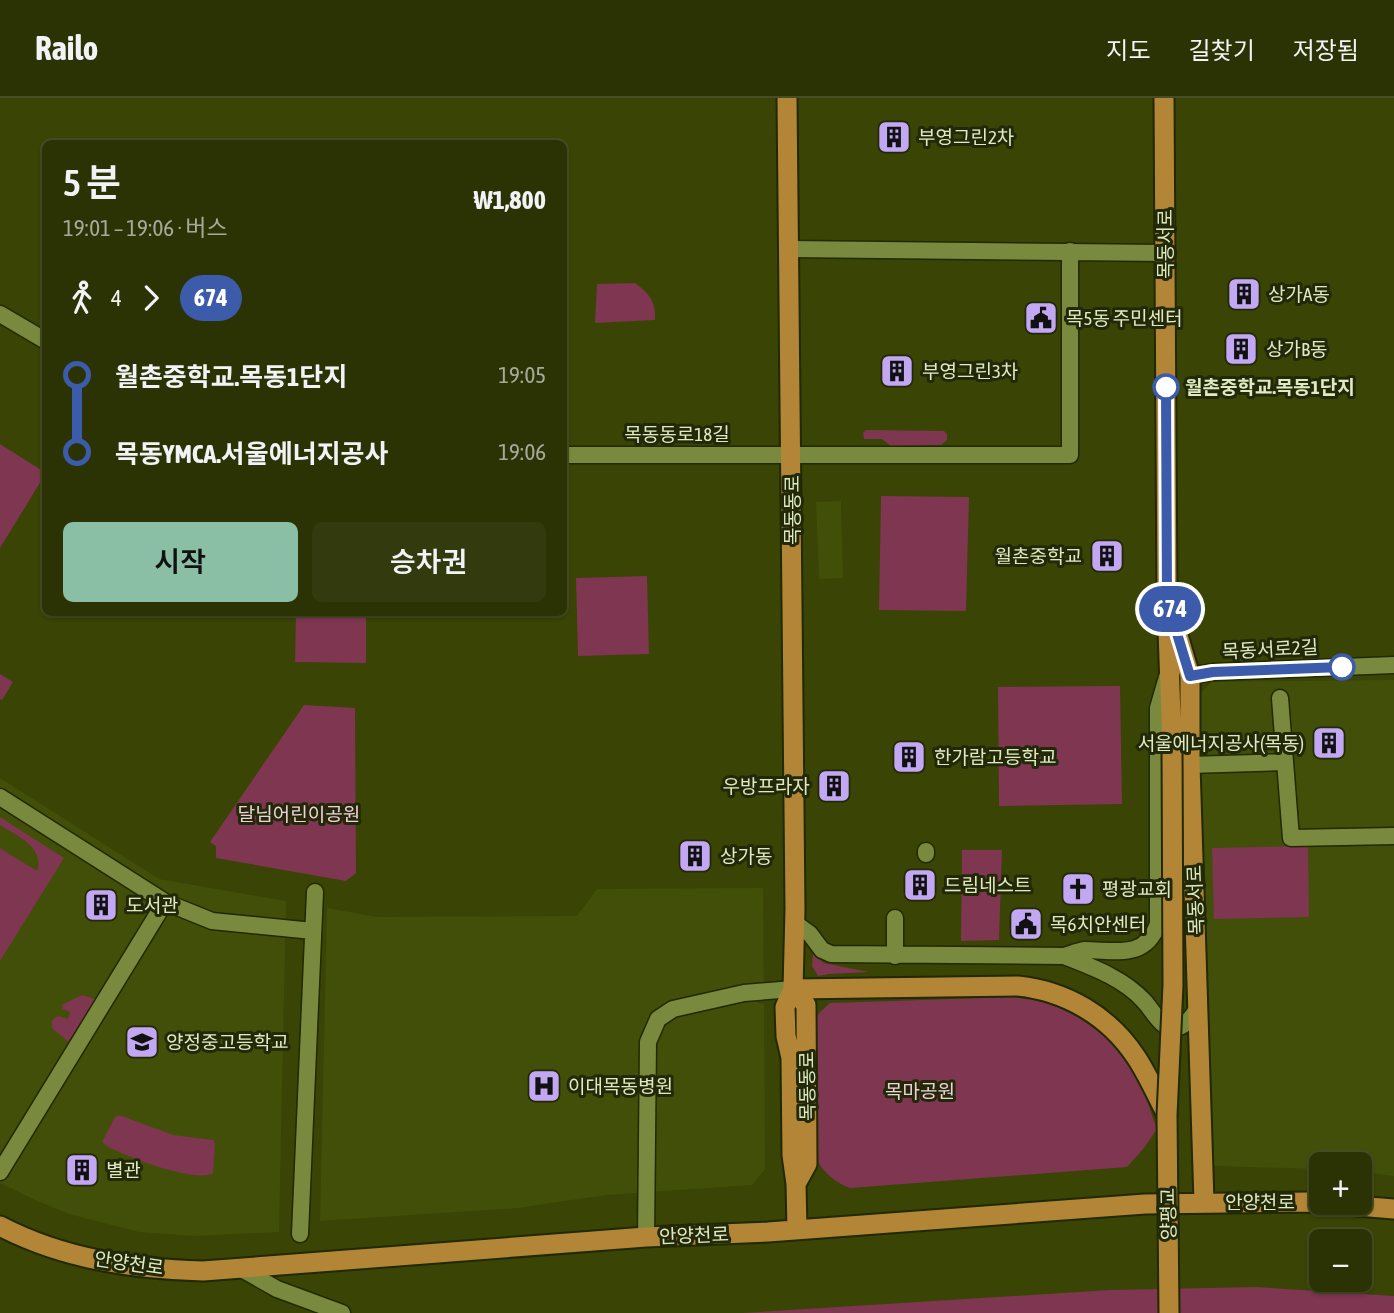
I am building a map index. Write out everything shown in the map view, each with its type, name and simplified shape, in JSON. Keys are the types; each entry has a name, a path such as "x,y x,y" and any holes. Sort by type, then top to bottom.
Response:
{"main road":[{"name":"목동동로","path":"787,98 795,923 793,989 785,1007 786,1036 791,1058 792,1156 797,1229"},
{"name":"목동서로","path":"1164,98 1167,601 1172,747 1173,985 1167,1115"},
{"name":"목동서로","path":"1167,601 1190,676 1204,1202"},
{"path":"793,989 990,986 1039,989 1059,995 1094,1013 1120,1037 1136,1057 1167,1115"},
{"name":"양평교","path":"1167,1115 1169,1313"},
{"name":"안양천로","path":"0,1226 51,1247 100,1262 152,1269 203,1271 1085,1207 1204,1202 1310,1202 1394,1209"}],"street":[{"path":"789,249 1165,253"},
{"name":"목동동로18길","path":"567,455 1070,456 1070,251"},
{"path":"0,314 42,339"},
{"name":"목동서로2길","path":"1190,676 1213,672 1394,665"},
{"path":"795,923 810,934 822,950 831,954 1064,956 1082,950 1126,952 1135,949 1155,931 1158,924 1157,708 1170,667"},
{"path":"1280,698 1291,838 1394,836"},
{"path":"1191,765 1285,762"},
{"path":"0,797 165,902 212,920 313,931"},
{"path":"300,1234 315,892"},
{"path":"0,1172 165,902"},
{"path":"895,918 895,956"},
{"path":"1064,956 1114,978 1131,989 1167,1027 1176,1028 1193,1017 1199,1006"},
{"path":"646,1237 648,1042 654,1025 663,1014 686,1005 744,993 793,989"},
{"path":"1160,1020 1174,1046 1174,1072"},
{"path":"240,1268 277,1289 342,1313"}],"shaded area":[{"path":"841,501 843,578 819,579 816,502"},
{"name":"서울에너지공사(목동)","path":"1394,680 1394,1176 1372,1173 1372,1152 1309,1152 1309,1169 1214,1166 1198,1151 1196,698 1211,682"},
{"name":"양정중고등학교","path":"0,778 159,879 286,901 279,1232 194,1236 139,1232 69,1214 0,1183"},
{"name":"이대목동병원","path":"763,888 764,999 758,999 758,1003 764,1004 765,1169 752,1185 606,1195 518,1208 320,1221 327,908 377,917 577,916 597,889"}],"green space":[{"path":"635,283 651,299 655,320 595,323 597,284"},
{"path":"866,430 944,431 947,440 941,445 891,446 882,439 864,439 863,433"},
{"path":"0,444 42,470 42,480 0,548"},
{"path":"881,496 969,497 966,611 879,610"},
{"path":"647,576 649,654 578,656 576,578"},
{"path":"296,616 366,616 366,663 295,662"},
{"path":"0,674 13,682 2,700 0,699"},
{"path":"1120,686 1122,804 999,806 998,687"},
{"name":"달님어린이공원","path":"304,705 355,708 356,873 346,881 216,858 216,846 210,842"},
{"path":"0,817 64,858 0,961 0,848 37,871 38,863 37,855 28,843 0,825"},
{"path":"1308,846 1309,917 1214,919 1212,848"},
{"path":"962,850 1002,850 999,940 961,941"},
{"path":"813,954 824,963 869,972 818,976 812,966"},
{"path":"82,995 98,1000 71,1044 52,1028 52,1020 58,1016 68,1019 70,1012 63,1009 62,1005"},
{"name":"목마공원","path":"1013,997 1046,1003 1090,1025 1116,1046 1136,1072 1157,1129 1127,1167 850,1188 827,1174 812,1152 811,1025 819,1013 830,1003"},
{"path":"119,1115 173,1135 213,1140 213,1173 192,1175 177,1172 144,1162 107,1146 103,1140 115,1117"},
{"path":"1256,1287 1394,1296 1394,1313 742,1313 1110,1290"}],"bus line":[{"name":"674","path":"1166,387 1167,601 1190,676 1213,672 1342,667"}],"place":[{"name":"부영그린2차","path":"894,137"},
{"name":"상가A동","path":"1244,294"},
{"name":"목5동 주민센터","path":"1041,318"},
{"name":"상가B동","path":"1241,349"},
{"name":"부영그린3차","path":"897,371"},
{"name":"월촌중학교.목동1단지","path":"1166,387"},
{"name":"월촌중학교","path":"1107,556"},
{"name":"서울에너지공사(목동)","path":"1329,743"},
{"name":"한가람고등학교","path":"909,757"},
{"name":"우방프라자","path":"834,786"},
{"name":"상가동","path":"695,856"},
{"name":"드림네스트","path":"920,885"},
{"name":"평광교회","path":"1078,889"},
{"name":"도서관","path":"101,905"},
{"name":"목6치안센터","path":"1026,924"},
{"name":"양정중고등학교","path":"142,1042"},
{"name":"이대목동병원","path":"544,1086"},
{"name":"별관","path":"82,1170"}]}
